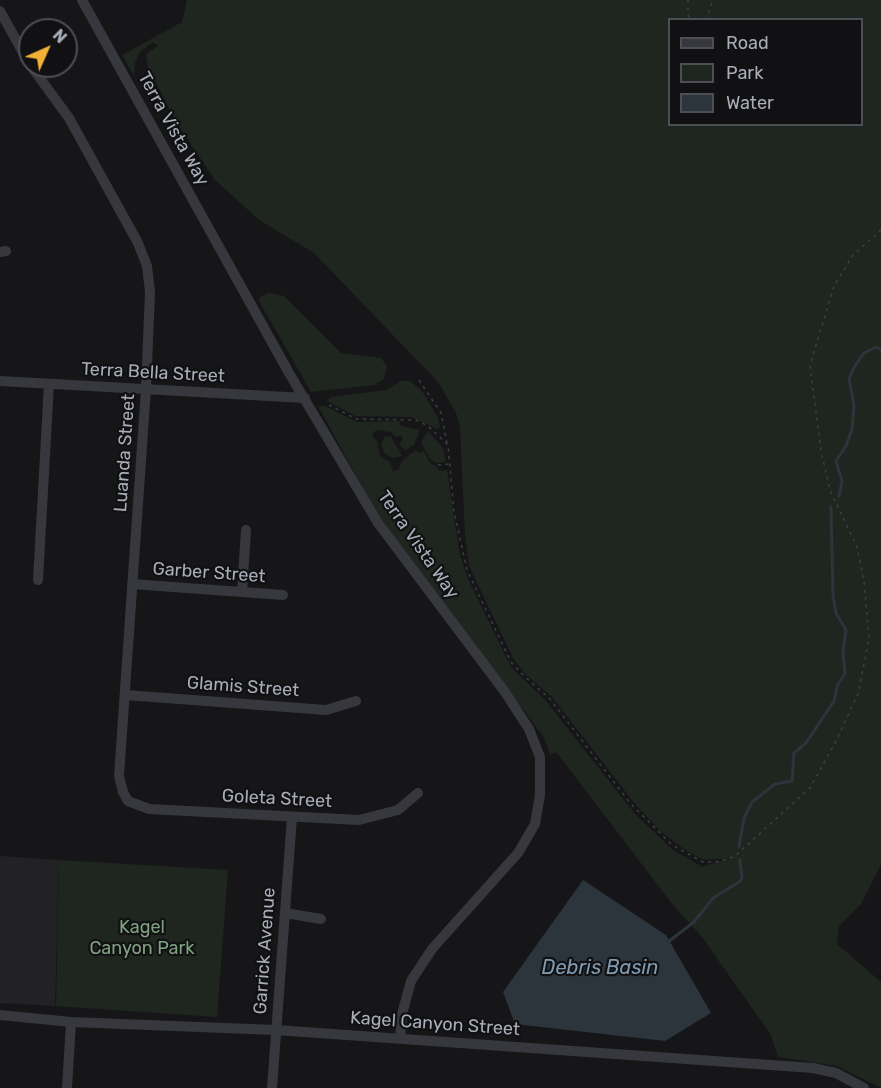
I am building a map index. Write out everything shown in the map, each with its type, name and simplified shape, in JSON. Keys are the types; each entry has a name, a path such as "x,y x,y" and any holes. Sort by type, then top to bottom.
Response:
{"street":[{"name":"Terra Vista Way","path":"82,0 304,398 378,523 505,692 529,729 540,757 540,795 534,824 518,853 432,949 411,981 402,1014 400,1038"},
{"name":"Luanda Street","path":"0,11 18,43"},
{"name":"Luanda Street","path":"40,78 69,118 138,243 147,266 150,292 146,389 126,695 118,776 128,801"},
{"name":"Terra Bella Street","path":"0,381 304,398"},
{"path":"38,580 49,384"},
{"path":"242,592 246,530"},
{"name":"Garber Street","path":"132,584 283,595"},
{"name":"Glamis Street","path":"126,695 326,710 356,701"},
{"name":"Goleta Street","path":"128,801 149,809 359,820 378,817 398,810 418,793"},
{"name":"Garrick Avenue","path":"272,1088 292,817"},
{"path":"285,914 321,919"},
{"name":"Kagel Canyon Street","path":"0,1015 71,1022 276,1030 400,1038 813,1068 836,1073 864,1088"},
{"path":"67,1088 71,1022"}],"path":[{"path":"688,0 688,15 690,18"},
{"path":"707,18 713,0"},
{"path":"419,380 441,413 448,445 459,542 467,570 512,662 550,699 606,774 643,818 667,841 698,861 716,862 734,857 810,788 834,745 858,694 869,639 864,581 857,547 830,490 810,365 834,286 853,255 881,230"},
{"path":"329,405 356,419 416,420 428,426 448,445"},
{"path":"438,465 450,464"}],"shaded area":[{"path":"0,856 59,860 55,1006 0,1003"}],"green space":[{"path":"187,0 881,0 881,865 861,904 839,926 837,944 881,982 881,1088 837,1066 778,1057 771,1035 702,937 673,905 557,753 550,754 543,736 376,512 318,406 325,406 357,422 399,421 401,426 420,430 414,445 406,450 399,445 403,439 401,435 396,437 391,432 376,430 372,435 377,441 380,456 390,462 393,471 398,470 403,460 416,450 418,453 424,451 430,463 438,467 439,471 447,470 460,555 468,579 511,667 546,701 635,814 672,849 702,867 731,858 704,860 685,850 661,832 635,804 552,697 524,673 513,658 469,566 465,535 460,427 456,413 439,383 314,253 259,220 214,179 173,117 148,67 146,54 158,46 153,42 140,52 135,63 134,76 122,55 182,22"},
{"path":"268,293 284,296 341,353 381,358 387,366 384,379 374,385 311,392 259,301 260,297"},
{"path":"401,381 410,381 422,391 437,416 440,427 437,429 412,417 355,416 327,401 330,397 386,390"},
{"path":"428,431 443,448 446,462 436,463 430,459 421,442"},
{"path":"385,436 391,437 402,456 393,458 385,454 381,445"},
{"name":"Kagel Canyon Park","path":"59,860 228,870 217,1017 56,1006"}],"water":[{"name":"Debris Basin","path":"583,880 666,935 711,1013 665,1041 515,1024 503,992"}],"waterway":[{"path":"839,496 842,481 836,461 846,446 852,429 854,405 849,379 864,353 876,347 881,350"},
{"path":"739,847 744,818 752,802 775,784 792,781 794,753 806,743 834,701 838,684 845,674 843,652 846,630 836,613 833,596 831,507"},
{"path":"668,942 694,922 713,898 739,882 742,878 740,860"}]}
